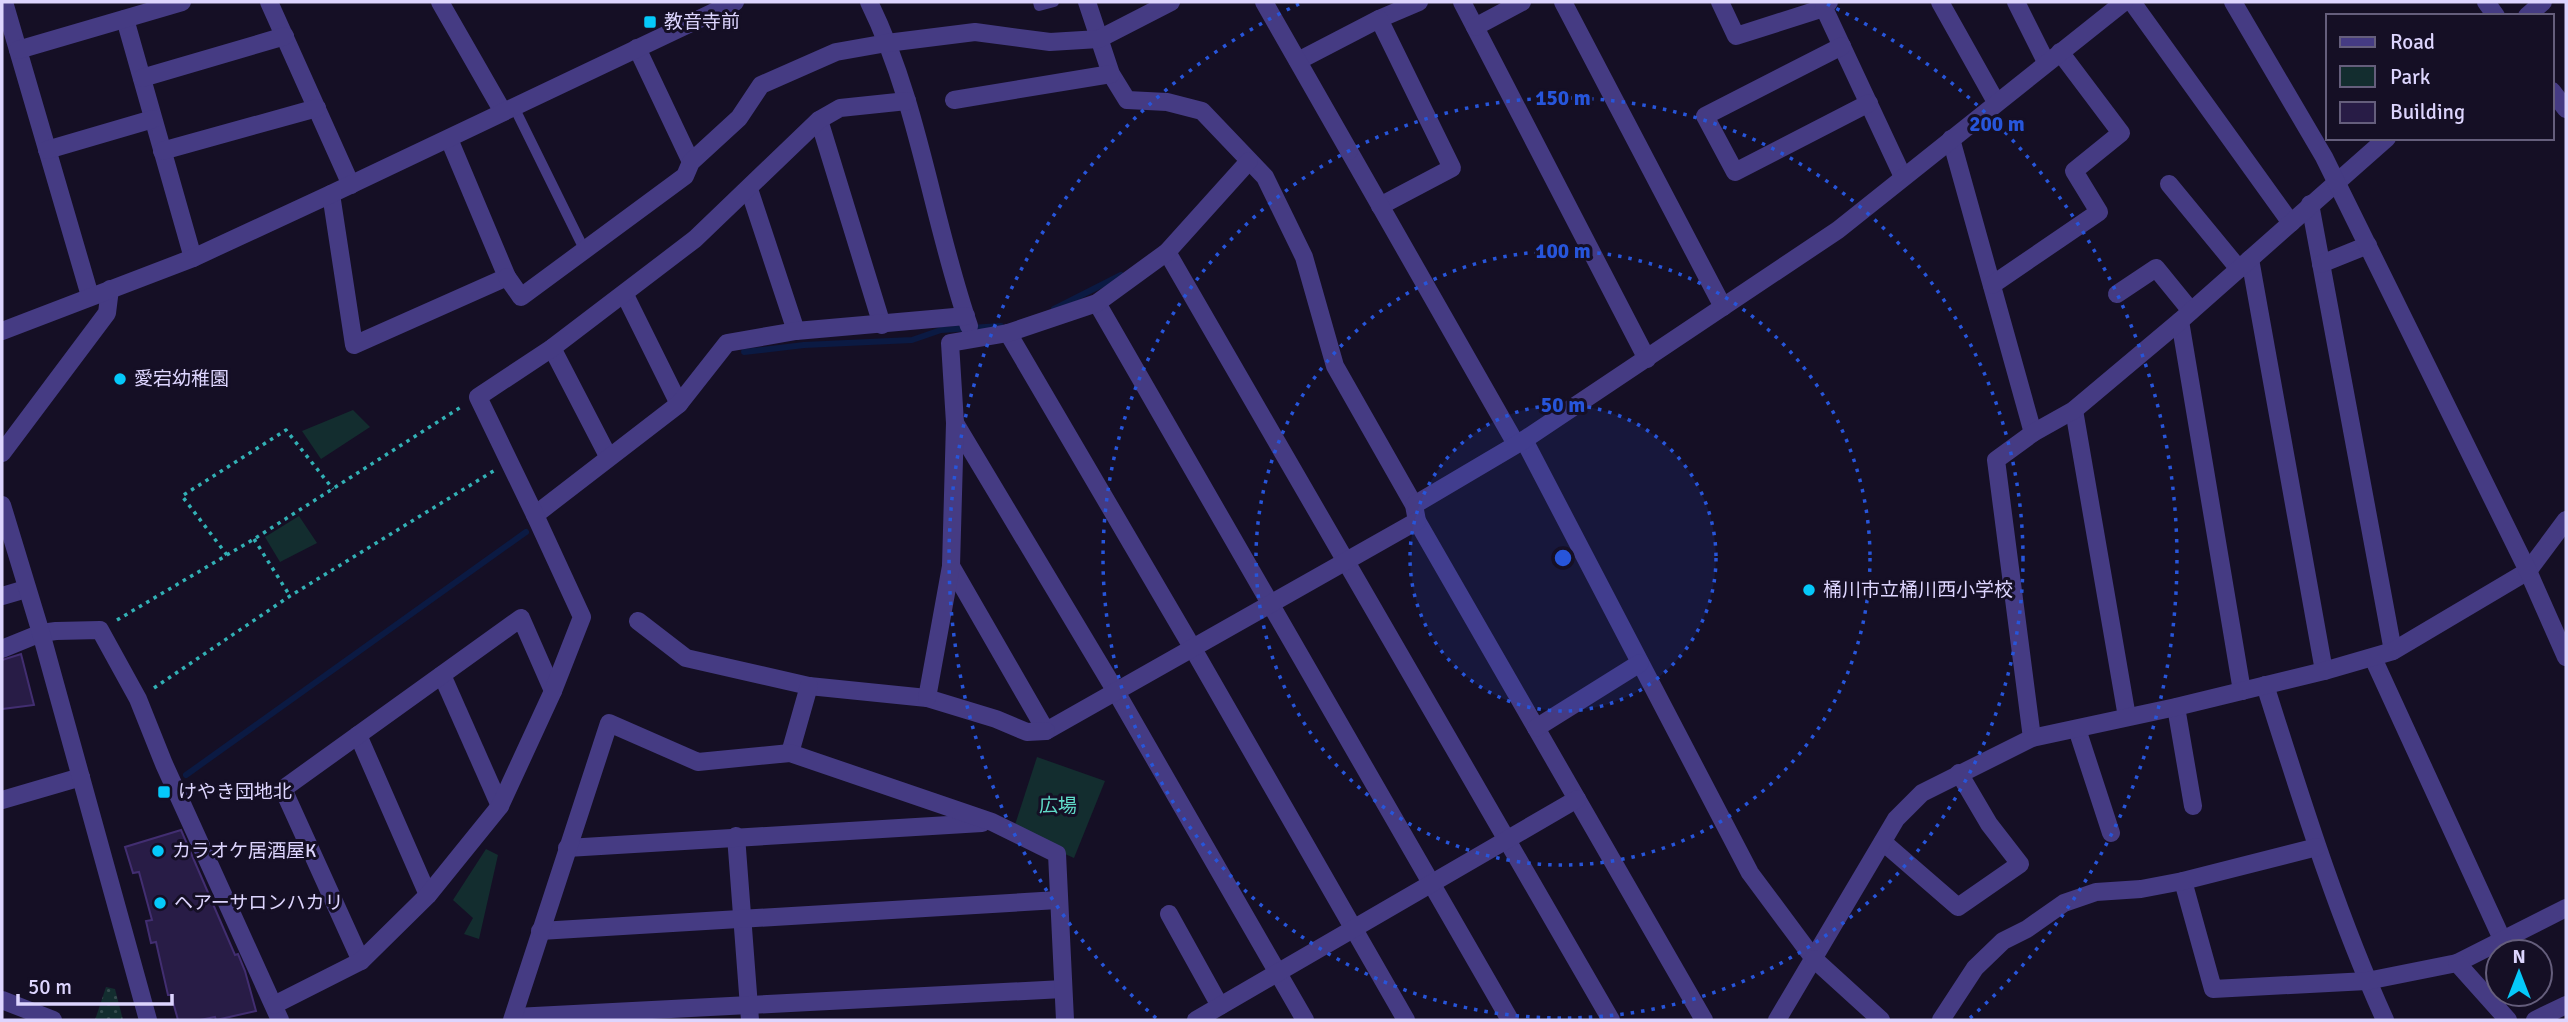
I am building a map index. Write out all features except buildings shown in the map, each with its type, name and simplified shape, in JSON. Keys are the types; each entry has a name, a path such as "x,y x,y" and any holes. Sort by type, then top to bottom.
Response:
{"street":[{"path":"4,2 90,296"},
{"path":"18,50 182,2"},
{"path":"269,2 351,185"},
{"path":"440,2 508,109"},
{"path":"869,2 887,43 906,102 973,337"},
{"path":"1087,2 1111,74 1127,100 1167,102 1202,111 1265,177 1304,257 1335,366 1536,728 1704,1020"},
{"path":"449,139 507,277 520,297 685,176 691,162 739,118 761,85 836,52 887,43 975,32 1050,42 1099,39 1171,2"},
{"path":"1264,2 1380,206 1520,442 1750,873 1814,959 1881,1020"},
{"path":"1298,61 1379,19 1419,2"},
{"path":"1462,2 1647,359"},
{"path":"1475,27 1521,2"},
{"path":"1563,2 1723,307"},
{"path":"1720,2 1736,36 1827,5 1842,46 1903,177"},
{"path":"1940,2 1996,102"},
{"path":"1992,285 2099,212 2074,171 2121,133 2053,57 2016,2"},
{"path":"638,621 686,658 809,686 927,698 996,719 1027,733 1046,731 1346,561 1838,230 2124,2"},
{"path":"2132,2 2291,223"},
{"path":"2233,2 2324,157 2528,571 2566,657"},
{"path":"2529,14 2543,2"},
{"path":"2,331 193,258 449,139 723,4"},
{"path":"125,19 193,258"},
{"path":"1379,19 1452,168 1380,206"},
{"path":"142,78 285,36"},
{"path":"1842,46 1705,116 1735,172 1869,103"},
{"path":"637,48 691,162"},
{"path":"954,100 1111,74"},
{"path":"2554,94 2566,109"},
{"path":"2,649 41,633 100,630 138,699 164,764 277,1013 361,961 428,895 500,806 554,691 582,617 478,397 625,295 695,239 819,120 840,108 906,102"},
{"path":"162,151 317,108"},
{"path":"47,150 153,119"},
{"path":"819,120 883,325"},
{"path":"1951,139 2033,433"},
{"path":"2032,738 1996,460 2033,433 2074,410 2386,140"},
{"path":"927,698 951,566 955,423 950,342 1008,333 1097,303 1167,252 1249,161"},
{"path":"2169,184 2245,264 2324,671"},
{"path":"748,189 796,331"},
{"path":"331,194 355,345 507,277"},
{"path":"2310,204 2393,651"},
{"path":"2321,264 2368,246"},
{"path":"1167,252 1611,1020"},
{"path":"2117,293 2156,268 2185,316 2242,691"},
{"path":"2,453 107,313 110,289"},
{"path":"625,295 678,404"},
{"path":"1097,303 1510,1020"},
{"path":"535,514 678,404 727,342 796,331 966,316"},
{"path":"1008,333 1406,1020"},
{"path":"552,348 608,456"},
{"path":"2074,410 2127,717"},
{"path":"955,423 1115,690 1305,1020"},
{"path":"2,505 41,633 148,1020"},
{"path":"1777,1020 1896,819 1922,793 2032,738 2176,707 2324,671 2393,651 2528,571 2566,520"},
{"path":"951,566 1046,731"},
{"path":"2,596 26,589"},
{"path":"361,961 283,789 520,618 554,691"},
{"path":"2373,658 2502,938"},
{"path":"1536,728 1640,663"},
{"path":"442,675 500,806"},
{"path":"2265,685 2317,847 2367,981 2385,1020"},
{"path":"790,753 809,686"},
{"path":"2176,707 2193,806"},
{"path":"1063,989 749,1013 514,1019 540,931 609,723 698,762 790,753 992,822 1057,854 1065,1020"},
{"path":"2077,729 2111,833"},
{"path":"358,734 428,895"},
{"path":"1883,842 1958,907 2020,864 1989,824 1959,773"},
{"path":"2,800 81,777"},
{"path":"1201,1019 1577,799"},
{"path":"567,848 992,822"},
{"path":"736,836 749,1013"},
{"path":"1941,1020 1975,968 2003,941 2027,929 2064,903 2096,891 2141,889 2183,881 2317,847"},
{"path":"2183,881 2213,989 2367,981 2457,963 2484,949"},
{"path":"540,931 1058,900"},
{"path":"2504,938 2566,908"},
{"path":"1170,914 1220,1006"},
{"path":"2457,963 2508,1020"},
{"path":"2,1000 53,1020"},
{"path":"2535,1020 2566,1005"}],"lane":[{"path":"1038,2 1039,6 1054,2"},
{"path":"508,109 585,251"}],"path":[{"path":"100,630 254,539 478,397"},
{"path":"227,555 182,496 286,430 333,489"},
{"path":"138,699 290,596 509,462"},
{"path":"254,539 290,596"}],"green space":[{"path":"353,410 370,427 321,459 302,431"},
{"path":"299,516 317,543 280,562 265,537"},
{"name":"広場","path":"1037,757 1105,781 1074,858 1013,831"},
{"path":"486,849 498,855 479,939 464,934 473,918 453,900"},
{"path":"106,987 115,989 123,1020 95,1020"}],"waterway":[{"path":"1054,309 1121,275"},
{"path":"744,352 804,345 912,340 941,330 1001,326"},
{"path":"186,775 526,532"}],"place":[{"name":"教音寺前","path":"650,22"},
{"name":"愛宕幼稚園","path":"120,379"},
{"name":"桶川市立桶川西小学校","path":"1809,590"},
{"name":"けやき団地北","path":"164,792"},
{"name":"カラオケ居酒屋K","path":"158,851"},
{"name":"ヘアーサロンハカリ","path":"160,903"}]}
